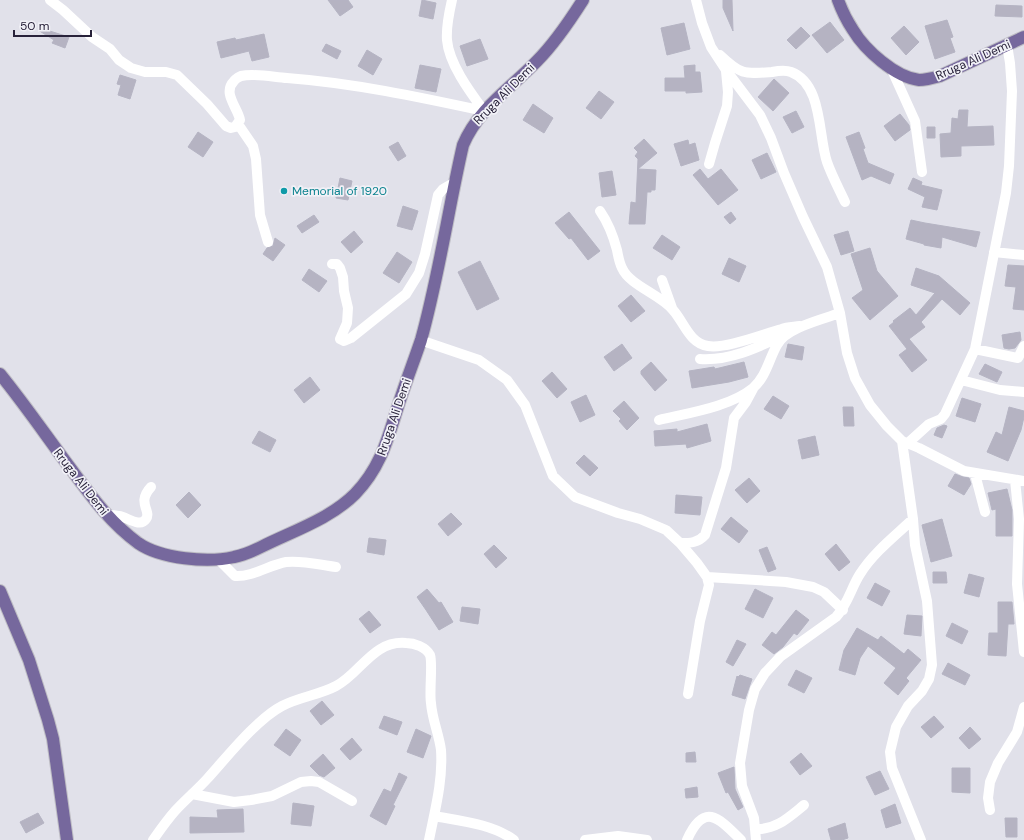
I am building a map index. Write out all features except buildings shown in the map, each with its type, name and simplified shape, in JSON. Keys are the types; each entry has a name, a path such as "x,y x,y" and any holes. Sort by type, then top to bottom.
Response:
{"main road":[{"name":"Rruga Ali Demi","path":"0,374 106,515 115,525 140,545 170,557 218,559 232,558 249,553 336,510 354,495 370,476 382,456 420,340 433,289 463,145 468,133 484,111 553,44 583,0"},
{"name":"Rruga Ali Demi","path":"838,0 845,17 854,32 877,57 891,68 905,76 919,80 929,79 952,71 1024,37"},
{"path":"0,591 29,660 48,720 53,739 67,840"}],"street":[{"path":"50,0 92,37 110,49 119,60 131,68 145,72 166,72 177,75 207,104 226,126 231,128 238,124 240,120 234,109 230,96 230,87 240,76 309,80 358,87 412,96 484,111"},
{"path":"452,0 447,25 446,38 448,49 462,78 484,111"},
{"path":"696,0 702,23 711,47 726,70 760,115 797,202 827,267 840,313 847,353 855,378 870,406 887,426 905,442 964,471 975,474 1020,480 1017,584 1024,652"},
{"path":"905,442 929,424 941,419 945,414 975,349 1006,193 1012,91 1007,45"},
{"path":"711,47 740,71 749,73 790,72 800,78 810,88 819,115 822,143 827,164 846,202"},
{"path":"891,68 915,121 922,172"},
{"path":"710,164 714,143 727,106 728,92 726,70"},
{"path":"238,124 254,146 260,215 268,242"},
{"path":"332,264 337,264 340,268 348,308 347,323 340,339 344,341 351,338 406,294 419,273 425,254 438,195 443,189 455,182"},
{"path":"600,211 609,224 621,267 626,275 662,299 673,310 691,336 699,344 708,346 722,345 743,341 784,328 800,326"},
{"path":"994,252 1024,255"},
{"path":"662,280 673,310"},
{"path":"700,359 720,359 749,351 800,326 840,313"},
{"path":"680,543 696,542 705,535 726,468 734,418 763,376 777,344 785,336 800,326"},
{"path":"420,340 479,360 507,380 525,405 553,476 575,497 618,513 654,523 666,530 680,543 707,577 709,585 700,621 688,694"},
{"path":"975,349 1018,358 1024,346"},
{"path":"961,380 1000,390 1024,392"},
{"path":"659,420 725,402 740,396 754,387"},
{"path":"905,442 915,545 927,601 932,665 929,679 922,691 908,706 896,727 890,752 892,768 921,840"},
{"path":"975,474 985,512"},
{"path":"106,515 119,516 136,522 142,522 146,519 147,515 143,499 146,492 151,487"},
{"path":"756,840 754,818 742,786 740,763 748,710 755,689 765,673 780,657 836,617 842,610 860,574 869,562 913,518"},
{"path":"218,559 236,576 250,575 285,562 336,566"},
{"path":"707,577 786,582 813,587 824,592 842,610"},
{"path":"153,840 174,812 245,738 273,712 283,705 338,686 367,659 380,650 393,644 406,643 418,645 425,649 430,655 431,704 441,751 440,789 429,840"},
{"path":"990,810 988,798 990,782 998,763 1017,732 1024,707"},
{"path":"192,794 234,802 251,800 272,796 301,782 310,780 319,782 352,801"},
{"path":"756,829 772,827 784,821 804,805"},
{"path":"434,816 486,827 503,833 514,840"},
{"path":"687,840 691,830 700,819 709,817 718,820 741,840"},
{"path":"584,840 618,836 647,840"}],"place":[{"name":"Memorial of 1920","path":"284,191"}]}
